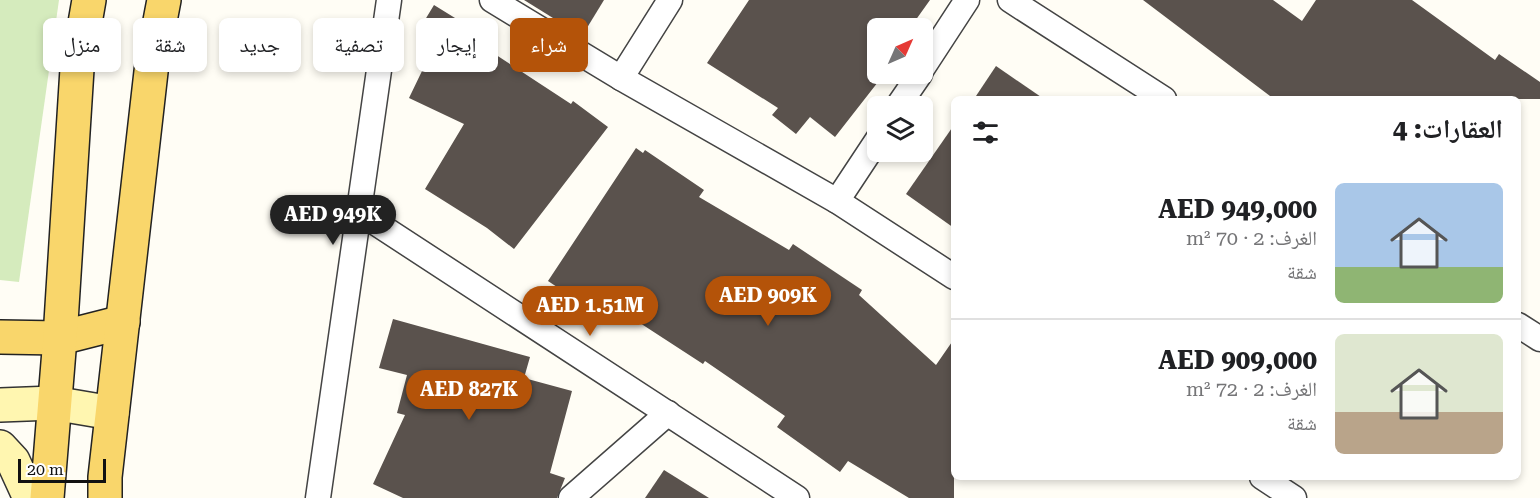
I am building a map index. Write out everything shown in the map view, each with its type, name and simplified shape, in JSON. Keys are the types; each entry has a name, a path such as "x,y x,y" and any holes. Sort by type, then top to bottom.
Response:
{"main road":[{"path":"47,498 60,338 77,69 89,0"},
{"path":"105,498 105,477 152,63 164,0"},
{"path":"0,337 60,338 123,322"},
{"path":"0,405 53,403 112,413"},
{"path":"0,447 13,461 30,498"}],"street":[{"path":"318,498 389,0"},
{"path":"492,0 621,78 837,201 951,275"},
{"path":"621,78 670,0"},
{"path":"933,52 967,0"},
{"path":"1010,0 1159,96"},
{"path":"837,201 867,156"},
{"path":"359,212 797,498"},
{"path":"1521,327 1540,339"},
{"path":"571,498 668,413"},
{"path":"1267,480 1294,498"}],"green space":[{"path":"0,0 59,0 56,18 43,18 43,72 49,72 19,282 0,280"}],"building":[{"path":"524,0 604,0 588,26 588,18 553,18"},
{"path":"749,0 930,0 917,18 867,18 867,84 876,84 835,137 810,117 796,134 772,115 778,108 707,63"},
{"path":"1143,0 1273,0 1302,21 1316,0 1412,0 1495,60 1499,54 1540,82 1540,99 1521,99 1521,96 1270,96"},
{"path":"434,5 455,18 426,18"},
{"path":"498,56 510,64 510,72 522,72 571,104 573,101 608,127 514,249 487,228 425,189 464,124 409,98 422,72 498,72"},
{"path":"996,66 1040,96 976,96"},
{"path":"951,129 951,226 906,194 928,162 933,162 933,155"},
{"path":"636,148 643,153 645,150 704,190 699,197 789,250 793,244 862,290 859,295 936,365 951,343 951,480 954,480 954,498 909,498 848,461 840,472 777,427 785,416 705,361 703,364 623,312 614,325 548,281"},
{"path":"393,319 530,357 524,378 572,391 550,473 565,478 557,498 403,498 373,484 405,415 397,413 407,375 379,368"},
{"path":"664,470 709,498 645,498"}]}
